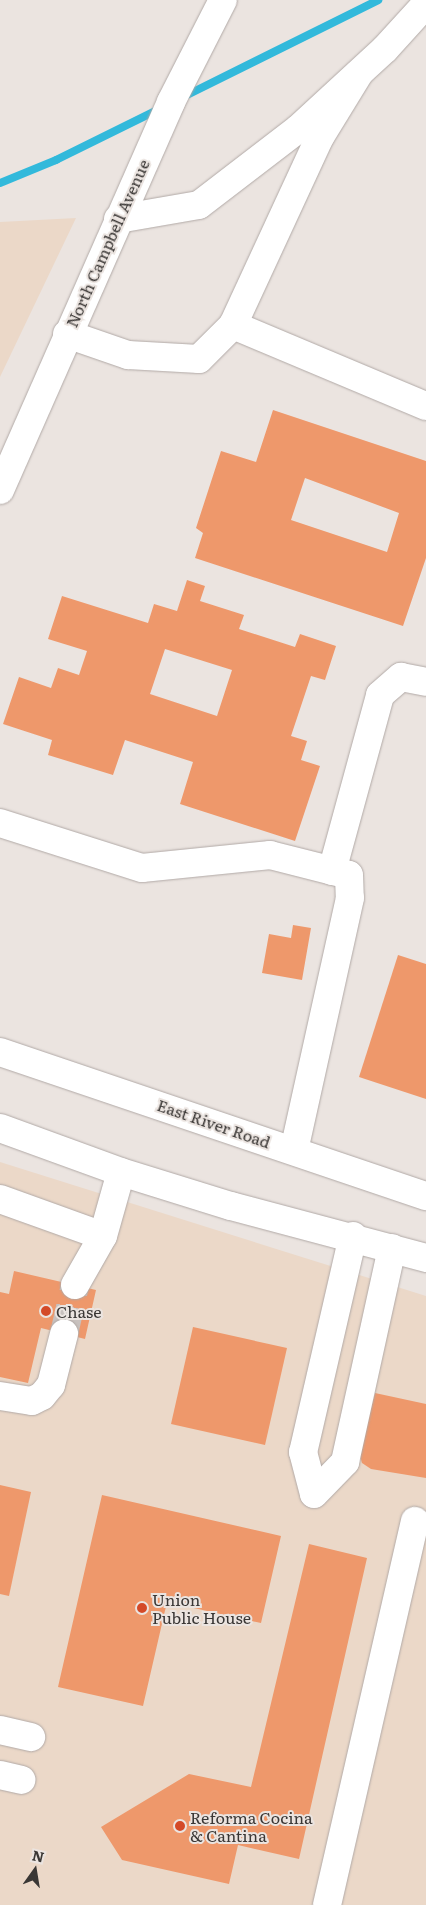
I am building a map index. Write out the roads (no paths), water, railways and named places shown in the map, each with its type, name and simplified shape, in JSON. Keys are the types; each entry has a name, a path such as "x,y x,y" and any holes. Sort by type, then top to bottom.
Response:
{"main road":[{"name":"North Campbell Avenue","path":"0,490 165,114 223,0"},
{"path":"118,219 199,205 298,129 358,75 426,4"},
{"path":"67,334 128,356 199,359 233,325 320,137 358,75"},
{"path":"233,325 426,406"},
{"path":"332,871 380,695 400,677 426,682"},
{"path":"0,823 142,868 270,855 349,875 350,898 294,1150"},
{"name":"East River Road","path":"0,1052 426,1196"},
{"path":"0,1128 122,1172 231,1206 353,1236 426,1258"},
{"path":"75,1285 103,1236 122,1172"},
{"path":"0,1199 103,1236"},
{"path":"353,1236 303,1452 314,1494 344,1462 392,1248"},
{"path":"0,1396 32,1401 42,1396 51,1385 64,1334"},
{"path":"327,1905 415,1521"},
{"path":"0,1730 31,1737"}],"waterway":[{"path":"183,97 378,0"},
{"path":"0,183 56,160 159,109"}],"tunnel":[{"path":"64,1334 75,1285"}],"place":[{"name":"Chase","path":"46,1311"},
{"name":"Union Public House","path":"142,1608"},
{"name":"Reforma Cocina & Cantina","path":"180,1826"}]}
